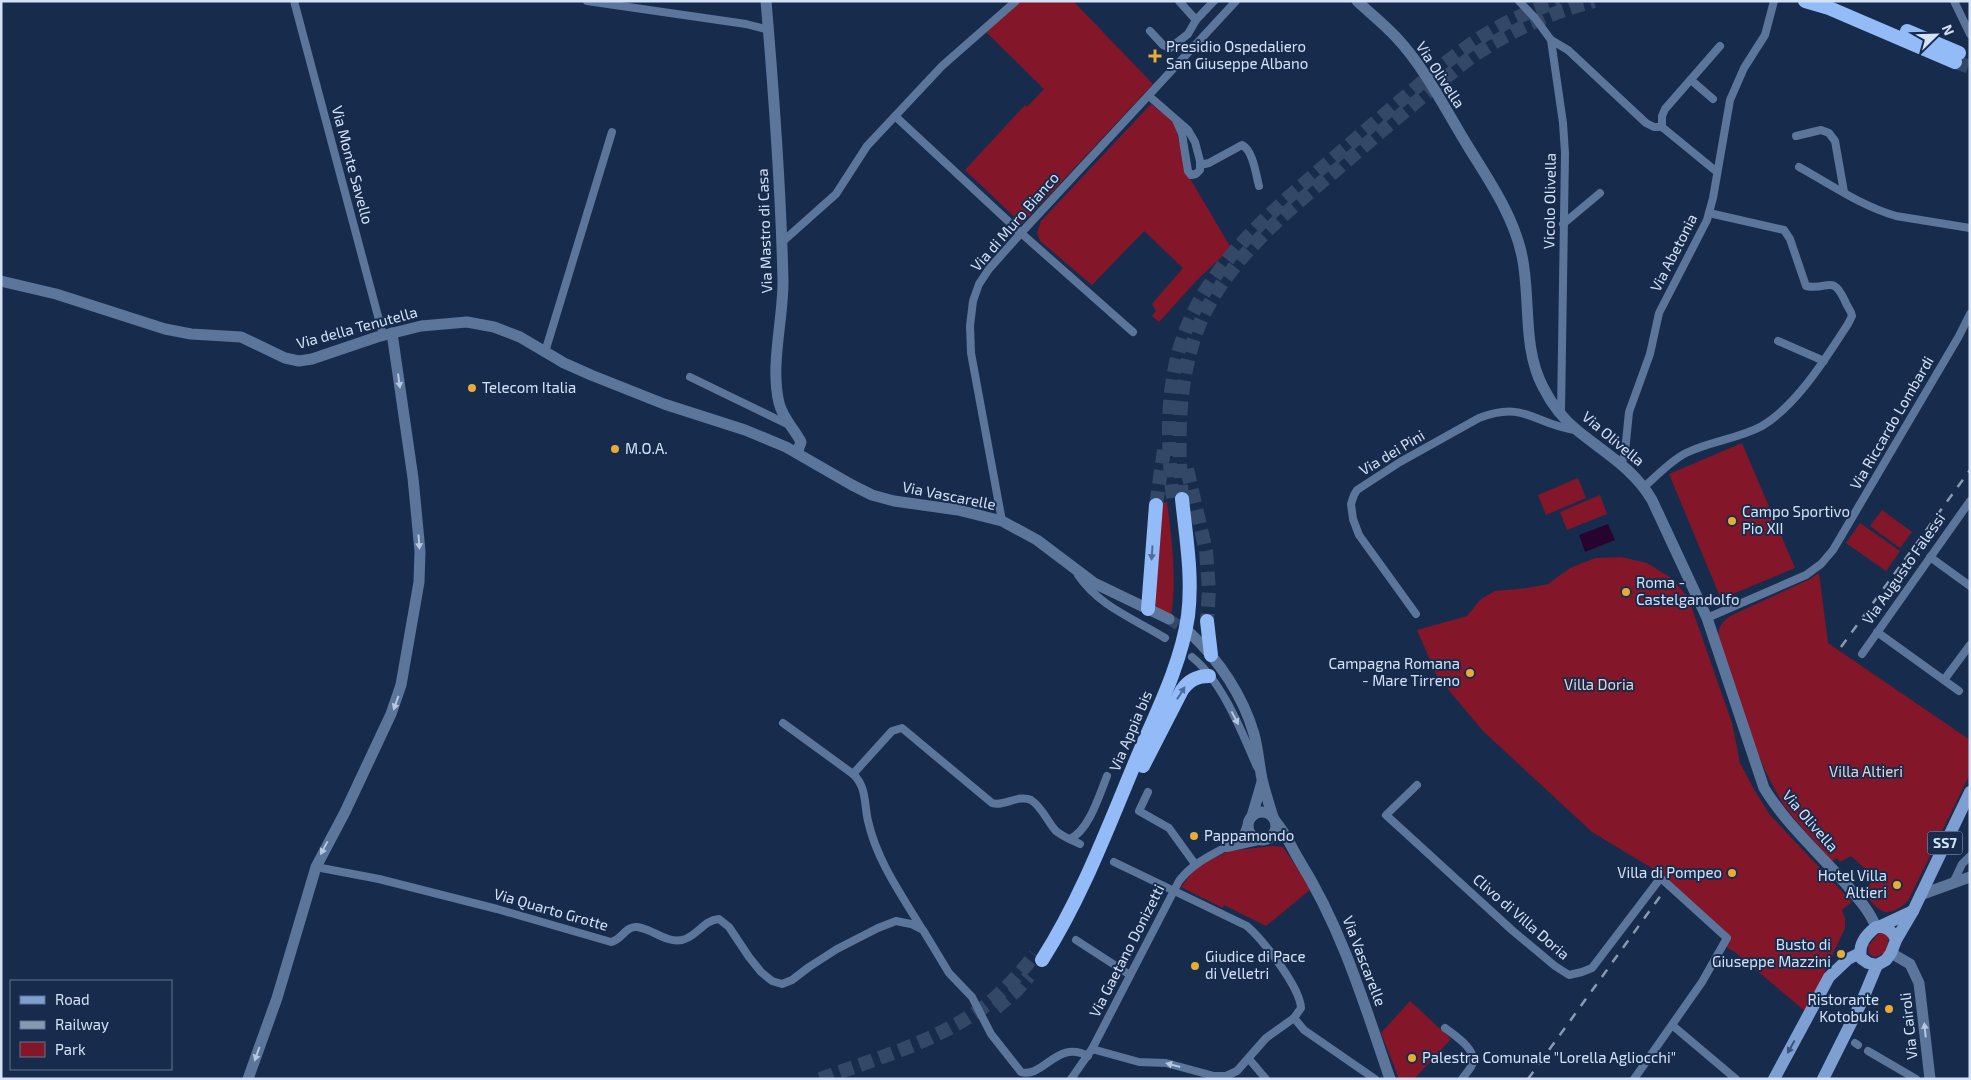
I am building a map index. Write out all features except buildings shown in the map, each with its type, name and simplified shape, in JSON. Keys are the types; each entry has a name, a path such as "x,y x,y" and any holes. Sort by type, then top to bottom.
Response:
{"highway":[{"path":"1805,1 1886,27"},
{"path":"1834,1 1886,27 1957,57"},
{"name":"Via Appia bis","path":"1038,957 1115,811 1166,690 1181,646 1177,498"},
{"path":"1148,609 1156,504"},
{"name":"Via Appia bis","path":"1087,865 1157,687 1179,615"},
{"path":"1208,621 1211,655"},
{"path":"1115,811 1141,768 1184,686 1195,678 1209,676"}],"main road":[{"name":"SS7","path":"1896,940 1913,911 1970,792"},
{"path":"1877,965 1863,961 1860,953 1864,940 1879,927 1913,911"},
{"path":"1823,1079 1862,1001 1877,965 1886,960 1892,953 1896,940 1890,930 1879,927"},
{"path":"1774,1079 1829,976 1848,959 1860,953"}],"street":[{"name":"Via Monte Savello","path":"294,1 388,334"},
{"path":"587,1 746,24 769,30"},
{"name":"Via Mastro di Casa","path":"766,1 776,120 781,243 782,314 776,379 779,404 789,425 801,442 798,453"},
{"path":"781,243 836,194 867,146 950,57 1008,10 1016,1"},
{"path":"1179,1 1196,20"},
{"path":"1150,31 1163,46 1170,48 1188,34 1196,20 1214,1"},
{"name":"Via di Muro Bianco","path":"1002,522 972,353 970,326 973,300 979,284 989,269 1021,233 1236,1"},
{"name":"Via Olivella","path":"1357,1 1392,33 1416,63 1494,189 1508,216 1518,240 1522,259 1529,332 1535,366 1543,387 1560,413 1576,430 1622,464 1644,487 1707,618 1764,788 1791,826 1870,912 1879,927"},
{"name":"Vicolo Olivella","path":"1518,1 1536,18 1551,40 1564,137 1560,413"},
{"name":"Via Abetonia","path":"1622,464 1629,412 1650,354 1659,313 1697,241 1709,213 1731,95 1744,68 1765,35 1774,1"},
{"path":"1954,1 1970,34"},
{"path":"1551,40 1568,50 1646,123 1654,127 1662,127 1717,172"},
{"path":"1662,127 1661,119 1664,112 1720,46"},
{"path":"1691,80 1713,99"},
{"path":"1148,96 1188,130 1195,142 1200,165 1200,170 1196,174 1191,175 1188,171 1182,134 1176,120"},
{"path":"895,116 1021,233 1133,332"},
{"path":"1796,136 1821,130 1829,133 1835,141 1844,192"},
{"path":"545,352 612,132"},
{"path":"1200,165 1210,163 1242,145 1245,146 1250,154 1259,186"},
{"path":"1799,167 1867,205 1890,214 1970,228"},
{"path":"1564,224 1600,193"},
{"path":"1644,487 1674,460 1686,453 1747,432 1768,422 1799,392 1824,361 1852,316 1837,287 1829,284 1812,287 1804,284 1790,239 1784,230 1709,213"},
{"name":"Via della Tenutella","path":"1,281 45,291 165,329 241,338 296,361 312,359 388,334 431,324 467,322 494,327 591,375 673,412 745,430 798,453"},
{"name":"Via Riccardo Lombardi","path":"1707,618 1806,575 1827,557 1838,542 1959,336 1970,314"},
{"path":"248,1079 280,990 316,867 345,812 396,704 402,680 418,585 420,556 417,513 388,334"},
{"path":"1778,341 1824,361"},
{"path":"690,378 789,425"},
{"name":"Via dei Pini","path":"1416,614 1370,552 1356,528 1351,504 1357,490 1413,454 1479,418 1490,414 1513,411 1527,413 1561,428 1576,430"},
{"name":"Via Vascarelle","path":"798,453 852,485 872,494 894,501 958,510 1002,522 1037,540 1094,583 1148,609 1179,615"},
{"name":"Via Augusto Falessi","path":"1862,654 1970,501"},
{"path":"1930,557 1970,586"},
{"path":"1076,571 1101,600 1120,614 1165,638"},
{"path":"1876,632 1959,691"},
{"name":"Via Vascarelle","path":"1190,633 1211,655 1232,686 1247,716 1256,743 1262,780 1274,819 1285,834 1324,902 1340,938 1390,1079"},
{"path":"1944,680 1970,645"},
{"path":"1192,657 1209,676 1233,714 1262,780"},
{"path":"783,724 860,781 868,821 880,856 949,973 972,997 988,1029 1019,1070 1025,1073 1030,1072 1067,1052 1076,1051 1136,1061 1166,1063 1214,1077 1235,1073 1266,1038 1294,1018 1301,1008 1297,993 1282,969 1253,932 1238,921 1114,862"},
{"path":"853,774 892,731 902,728 992,803 1000,804 1028,799 1038,806 1058,832 1080,844"},
{"path":"1070,839 1078,836 1085,827 1107,776"},
{"name":"Via Vascarelle","path":"1250,820 1262,780"},
{"name":"Clivo di Villa Doria","path":"1417,785 1386,815 1512,930 1555,966 1569,975 1592,968 1656,882 1663,880 1727,938 1702,982 1672,1025"},
{"path":"1148,792 1139,811 1169,828 1195,864"},
{"path":"1260,812 1265,812 1274,819 1276,829 1266,840 1259,840 1251,836 1247,828 1250,820 1260,812"},
{"name":"Via Gaetano Donizetti","path":"1071,1079 1090,1052 1182,877 1195,864 1241,837 1250,820"},
{"name":"Via Vascarelle","path":"1266,840 1282,842 1298,859"},
{"name":"Via Gaetano Donizetti","path":"1220,850 1266,840"},
{"path":"1953,883 1962,864 1970,856"},
{"name":"Via Quarto Grotte","path":"316,867 388,881 497,909 611,942 618,940 631,928 637,928 670,939 683,940 692,936 708,922 719,919 729,927 757,967 769,979 778,983 792,980 837,949 886,924 901,921 923,930"},
{"path":"1920,895 1970,877"},
{"path":"1076,940 1130,975"},
{"name":"Via Cairoli","path":"1892,953 1910,964 1917,976 1930,1079"},
{"path":"1294,1018 1304,1030 1375,1079"},
{"path":"1634,1079 1672,1025 1736,1079"},
{"path":"1445,1028 1471,1051 1474,1057 1473,1064 1462,1079"},
{"path":"1868,1051 1916,1079"},
{"path":"1249,1059 1266,1079"}],"green space":[{"path":"1020,1 1073,1 1153,84 1022,224 965,170 1025,105 1027,107 1044,89 986,32"},
{"path":"1151,104 1174,122 1188,175 1231,248 1197,280 1159,322 1152,316 1156,311 1152,304 1183,268 1144,231 1092,285 1040,241 1037,233 1041,221"},
{"name":"Campo Sportivo Pio XII","path":"1742,443 1795,568 1721,599 1669,474"},
{"path":"1578,478 1586,498 1546,515 1538,495"},
{"path":"1600,495 1607,514 1567,530 1560,512"},
{"path":"1167,502 1174,574 1171,617 1157,609 1153,595 1158,567 1163,503"},
{"path":"1882,510 1912,532 1900,548 1870,526"},
{"path":"1860,523 1900,551 1886,571 1846,543"},
{"name":"Villa Doria","path":"1621,557 1647,563 1670,577 1688,597 1732,723 1740,763 1755,791 1770,815 1852,902 1842,910 1845,918 1845,928 1806,1012 1736,953 1725,946 1730,936 1660,873 1592,832 1483,731 1437,676 1417,630 1467,616 1481,599 1495,591 1548,584 1570,568 1595,558"},
{"name":"Villa Altieri","path":"1819,573 1828,643 1970,740 1970,774 1908,901 1894,911 1888,912 1879,909 1863,893 1875,878 1851,856 1840,862 1837,858 1832,861 1784,805 1773,787 1755,745 1718,636 1721,624 1730,616"},
{"path":"1273,846 1283,847 1311,889 1266,926 1224,905 1223,908 1181,887 1197,866 1229,851"},
{"path":"1880,932 1883,932 1889,938 1885,953 1875,957 1869,954 1868,946"},
{"name":"Palestra Comunale \"Lorella Agliocchi\"","path":"1410,1001 1451,1039 1414,1079 1399,1079 1381,1033"}],"shaded area":[{"path":"1608,524 1615,540 1585,552 1579,535"}],"tunnel":[{"path":"1173,498 1169,434 1171,390 1175,369 1187,327 1198,303 1228,260 1245,239 1283,202 1444,64 1496,28 1527,13 1559,1"},
{"path":"1182,499 1180,415 1185,374 1196,333 1207,308 1221,284 1238,262 1257,241 1299,202 1466,61 1527,25 1594,1"},
{"path":"1955,62 1970,67"},
{"path":"1156,505 1164,450"},
{"path":"1187,469 1206,551 1209,590 1207,621"},
{"path":"1169,619 1190,633"},
{"path":"820,1079 923,1041 962,1021 996,997 1035,955"},
{"path":"996,1008 1016,991 1029,976"}],"railway":[{"path":"1841,647 1970,470"},
{"path":"1528,1079 1664,891"}],"place":[{"name":"Presidio Ospedaliero San Giuseppe Albano","path":"1155,56"},
{"name":"Telecom Italia","path":"472,388"},
{"name":"M.O.A.","path":"615,449"},
{"name":"Campo Sportivo Pio XII","path":"1732,521"},
{"name":"Roma - Castelgandolfo","path":"1626,592"},
{"name":"Campagna Romana - Mare Tirreno","path":"1470,673"},
{"name":"Pappamondo","path":"1194,836"},
{"name":"Villa di Pompeo","path":"1732,873"},
{"name":"Hotel Villa Altieri","path":"1897,885"},
{"name":"Busto di Giuseppe Mazzini","path":"1841,954"},
{"name":"Giudice di Pace di Velletri","path":"1195,966"},
{"name":"Ristorante Kotobuki","path":"1889,1009"},
{"name":"Palestra Comunale \"Lorella Agliocchi\"","path":"1412,1058"}]}
